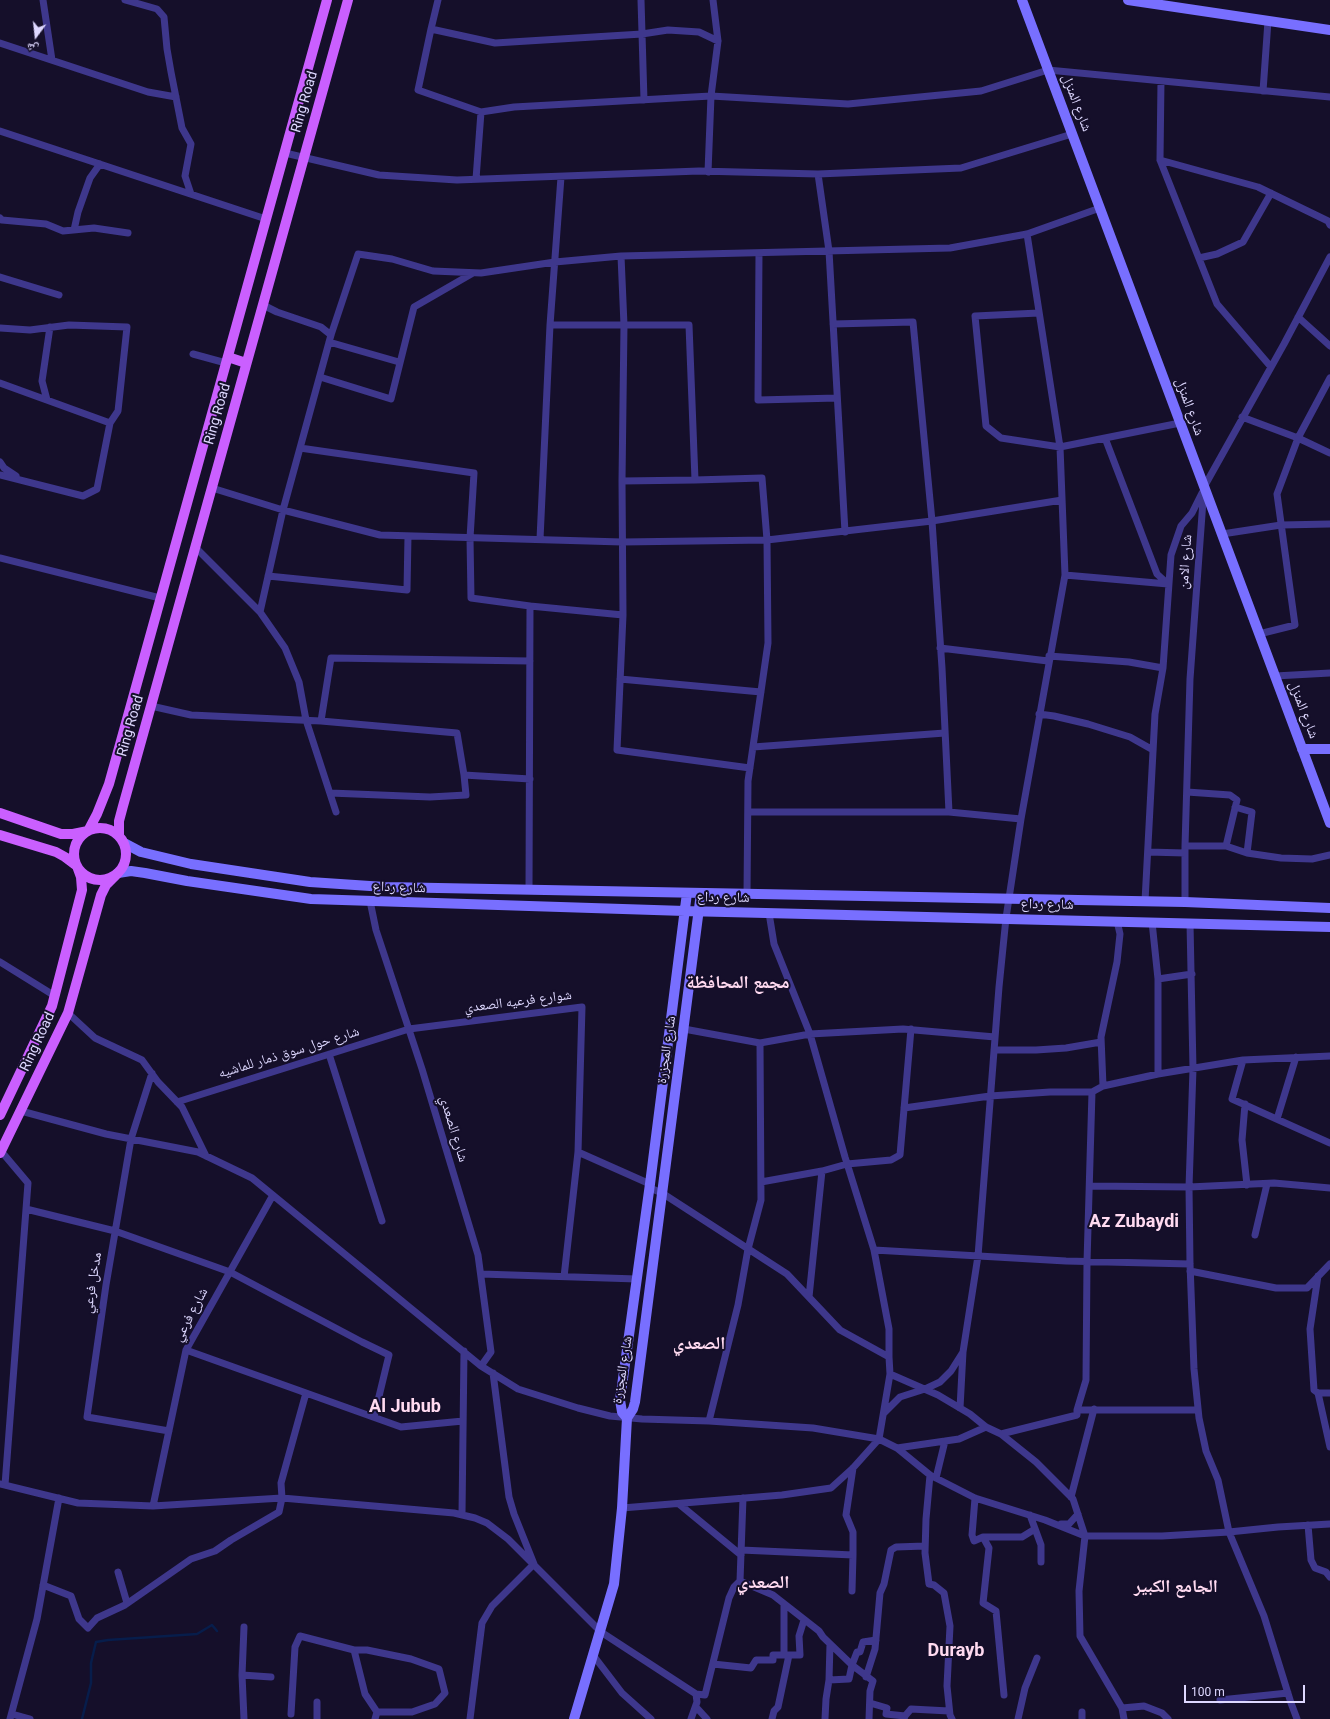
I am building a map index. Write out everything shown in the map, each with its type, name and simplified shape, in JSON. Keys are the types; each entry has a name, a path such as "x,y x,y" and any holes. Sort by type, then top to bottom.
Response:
{"main road":[{"name":"Ring Road","path":"88,831 97,814 109,784 327,0"},
{"name":"Ring Road","path":"122,839 121,814 348,0"},
{"path":"227,360 246,363"},
{"path":"0,813 61,834 73,834 96,828 104,828 112,831 122,839 126,851 126,859 123,867 118,873 111,877 96,879 88,877 77,866 56,852 0,835"},
{"path":"77,866 74,850 79,839 88,831"},
{"name":"Ring Road","path":"0,1115 52,1006 82,890 81,878 77,866"},
{"name":"Ring Road","path":"0,1152 68,1013 100,896 106,885 118,873"},
{"path":"27,1060 42,1068"}],"street":[{"path":"43,0 52,60"},
{"path":"125,0 157,9 164,17 167,49 182,128 190,144 185,176 191,194"},
{"path":"438,0 418,90 481,112 514,107 711,96 848,104 981,91 1048,70 1330,97"},
{"path":"641,0 644,100"},
{"path":"708,172 711,96 718,41 713,0"},
{"name":"شارع المنزل","path":"1022,0 1330,823"},
{"path":"1128,0 1177,4 1268,21 1330,30 1330,26"},
{"path":"1263,91 1268,21"},
{"path":"431,29 494,43 642,34 668,30 699,32 718,41"},
{"path":"0,43 148,92 176,97"},
{"path":"1161,81 1160,160 1217,304 1271,367"},
{"path":"476,179 481,112"},
{"path":"0,131 266,219"},
{"path":"284,153 379,174 457,180 708,172 818,174 961,168 1072,134"},
{"path":"1160,160 1258,188 1328,221 1330,225"},
{"path":"74,230 78,212 90,178 100,164"},
{"path":"818,174 829,251 845,532"},
{"path":"540,539 550,325 561,177"},
{"path":"1199,258 1217,254 1243,242 1270,193"},
{"path":"260,612 283,510 330,339 358,254 392,259 433,271 481,273 554,262 621,256 950,248 1027,234 1100,208"},
{"path":"0,218 2,220 46,224 63,231 94,228 128,233"},
{"path":"960,1408 963,1352 978,1256 990,1096 1006,918 1039,714 1065,575 1060,447 1027,234"},
{"path":"759,253 758,400 837,398"},
{"path":"621,256 624,325 622,615 617,750 750,768"},
{"name":"شارع الامن","path":"1185,902 1186,792 1190,679 1204,489 1330,257"},
{"path":"320,377 391,399 399,362 414,307 474,273"},
{"path":"0,277 59,295"},
{"path":"263,305 277,312 321,327 330,339 399,362"},
{"path":"1039,313 975,316 986,426 1001,438 1060,447 1180,423"},
{"path":"1298,317 1330,346"},
{"path":"833,324 913,322 932,521 949,812"},
{"path":"0,328 30,330 69,325 127,328 118,411 110,423 96,489 83,496 0,474"},
{"path":"550,325 689,325 695,480"},
{"path":"47,400 42,381 50,327"},
{"path":"193,354 227,360"},
{"path":"1259,634 1295,625 1277,494 1298,438 1330,378"},
{"path":"0,383 110,423"},
{"path":"1242,417 1298,438 1330,453"},
{"path":"1105,438 1157,574 1168,584"},
{"path":"300,448 474,473 470,538 471,598 530,606 622,615"},
{"path":"0,462 4,468 21,480"},
{"path":"622,481 762,478 768,540 768,643 748,781 748,894"},
{"path":"212,488 283,510 380,535 622,542 768,540 932,521 1062,500"},
{"path":"1145,901 1155,714 1163,668 1171,555 1181,526 1192,513 1204,489"},
{"path":"1222,534 1281,525 1330,524"},
{"path":"268,576 407,590 408,536"},
{"path":"195,547 260,612 285,648 299,682 306,720 336,812"},
{"path":"0,558 160,598"},
{"path":"1065,575 1168,584"},
{"path":"529,890 530,606"},
{"path":"940,648 1049,658 1129,662 1163,668"},
{"path":"321,721 331,658 530,661"},
{"path":"1275,676 1330,673"},
{"path":"620,679 761,692"},
{"path":"151,706 191,715 321,721 457,733 466,795 430,797 330,792"},
{"path":"1039,714 1088,724 1130,737 1153,750"},
{"path":"753,747 945,733"},
{"path":"1302,749 1330,749"},
{"path":"464,775 530,779"},
{"path":"1186,792 1230,795 1237,800 1226,846"},
{"path":"1235,807 1252,812 1247,853"},
{"path":"748,812 949,812 1021,819"},
{"name":"شارع رداع","path":"122,839 141,852 191,864 310,882 385,887 1145,901 1330,908"},
{"path":"1148,852 1226,846 1247,853 1281,858 1312,859 1330,855"},
{"name":"شارع رداع","path":"118,873 131,871 187,881 311,899 685,911 1190,922 1330,927"},
{"name":"شارع المجزرة","path":"687,893 650,1186 620,1400 622,1412 627,1418 634,1405 702,893"},
{"name":"شارع الصعدي","path":"370,900 376,930 478,1255 491,1352 481,1366"},
{"path":"622,1508 743,1498 831,1488 879,1439 890,1374 889,1329 874,1250 847,1164 810,1034 774,944 768,913"},
{"path":"1103,1086 1101,1042 1117,962 1120,934 1117,921"},
{"path":"1152,922 1158,978 1158,1074"},
{"path":"1190,922 1193,1069 1189,1187 1190,1267 1194,1368 1198,1410 1206,1451 1218,1480 1229,1532 1264,1616 1297,1719"},
{"path":"0,962 55,996"},
{"path":"1158,978 1192,974"},
{"name":"شوارع فرعيه الصعدي","path":"408,1029 582,1007 578,1152 564,1277"},
{"path":"68,1013 95,1038 142,1060 152,1074 182,1107 206,1156"},
{"name":"شارع حول سوق ذمار للماشيه","path":"177,1102 408,1029"},
{"path":"684,1029 760,1043 810,1034 911,1029 995,1037"},
{"path":"761,1182 822,1171 847,1164 891,1160 900,1155 911,1029"},
{"path":"994,1050 1044,1050 1101,1042"},
{"path":"709,1421 738,1305 748,1249 761,1200 760,1043"},
{"path":"329,1054 382,1221"},
{"path":"904,1108 990,1096 1050,1092 1092,1092 1103,1086 1158,1074 1243,1060 1330,1056"},
{"path":"1277,1119 1296,1057"},
{"path":"1243,1060 1232,1099 1330,1143"},
{"name":"مدخل فرعي","path":"152,1074 131,1139 106,1285 87,1418 169,1431"},
{"path":"1001,1434 1077,1415 1077,1410 1086,1380 1087,1262 1092,1092"},
{"path":"1245,1104 1242,1140 1247,1185"},
{"path":"21,1111 131,1139 198,1152 252,1178 481,1366 493,1372 518,1389 594,1412 627,1418 709,1421 813,1428 879,1439 897,1448 933,1477 975,1498 1030,1515 1084,1536 1162,1536 1330,1524"},
{"path":"0,1152 28,1183 2,1484 78,1503 153,1506 282,1498 462,1514 487,1523 498,1531 534,1564 601,1632 696,1694 705,1696 729,1598 734,1587 740,1581 743,1498"},
{"path":"578,1152 662,1193 787,1274 840,1330 889,1357"},
{"path":"809,1297 822,1171"},
{"path":"1090,1186 1189,1187 1267,1184 1330,1188"},
{"path":"1255,1235 1267,1184"},
{"name":"شارع فرعي","path":"153,1506 186,1350 273,1195"},
{"path":"26,1209 115,1231 230,1272 362,1342 389,1354 374,1417"},
{"path":"874,1250 1190,1267 1276,1288 1307,1288 1330,1264"},
{"path":"481,1274 637,1279"},
{"path":"1318,1276 1310,1329 1314,1390 1318,1393 1330,1447"},
{"path":"186,1350 401,1427 463,1421"},
{"path":"462,1514 464,1351"},
{"path":"884,1413 900,1397 925,1389 940,1382 951,1371 963,1352"},
{"path":"493,1372 509,1496 514,1514 534,1564"},
{"path":"890,1374 938,1395 960,1408 986,1427 1001,1434 1036,1462 1073,1499 1084,1536 1079,1591 1080,1636 1122,1708 1124,1719"},
{"path":"43,1585 71,1596 79,1619 88,1628 98,1618 127,1603 191,1559 215,1551 279,1512 282,1498 281,1483 306,1393"},
{"path":"1318,1393 1330,1393"},
{"path":"1071,1497 1094,1409"},
{"path":"1077,1410 1198,1410"},
{"path":"574,1719 614,1584 622,1508 627,1418"},
{"path":"897,1448 959,1440 986,1427"},
{"path":"945,1441 933,1477 926,1519 925,1546 929,1584 934,1585 944,1593 950,1626 947,1686 949,1711 952,1719"},
{"path":"852,1468 846,1515 853,1532 852,1591"},
{"path":"30,1719 11,1717 37,1619 59,1498"},
{"path":"975,1498 972,1535 974,1541 983,1537 1022,1537 1035,1529"},
{"path":"679,1504 741,1553 853,1555"},
{"path":"1055,1524 1069,1524 1078,1514"},
{"path":"1030,1515 1041,1544 1041,1562"},
{"path":"1308,1525 1311,1560 1315,1568 1326,1572 1330,1577"},
{"path":"983,1537 989,1548 982,1603 996,1612 1004,1695"},
{"path":"866,1677 875,1649 880,1593 884,1584 891,1550 896,1547 925,1546"},
{"path":"470,1719 482,1623 492,1606 534,1564"},
{"path":"118,1572 127,1603"},
{"path":"740,1581 773,1595 819,1631 852,1665 873,1681 869,1719"},
{"path":"772,1719 774,1711 778,1706 786,1655 784,1604"},
{"path":"713,1664 752,1668 756,1660 773,1660 773,1655 800,1655 800,1636 804,1620"},
{"path":"244,1627 242,1675 244,1719"},
{"path":"291,1714 295,1647 300,1636 354,1650 367,1650 411,1659 439,1669 445,1693 435,1704 412,1712 376,1716 365,1694 354,1650"},
{"path":"829,1680 849,1679 852,1665 857,1652 860,1652 863,1642 876,1640"},
{"path":"825,1719 829,1680 830,1644"},
{"path":"593,1655 622,1693 651,1719"},
{"path":"1018,1719 1025,1688 1037,1658"},
{"path":"242,1675 271,1676"},
{"path":"1220,1700 1288,1693"},
{"path":"691,1719 698,1702 696,1694"},
{"path":"317,1702 317,1719"},
{"path":"870,1702 887,1708 886,1714 905,1717 911,1709 949,1711"},
{"path":"1122,1708 1144,1706 1162,1712 1168,1719"},
{"path":"696,1707 707,1719"}],"waterway":[{"path":"82,1719 91,1683 91,1663 96,1642 197,1634 212,1625 217,1631"}],"district":[{"name":"مجمع المحافظة","path":"738,983"},
{"name":"Az Zubaydi","path":"1134,1222"},
{"name":"الصعدي","path":"699,1344"},
{"name":"Al Jubub","path":"405,1407"},
{"name":"الصعدي","path":"763,1583"},
{"name":"الجامع الكبير","path":"1176,1587"},
{"name":"Durayb","path":"956,1651"}]}
